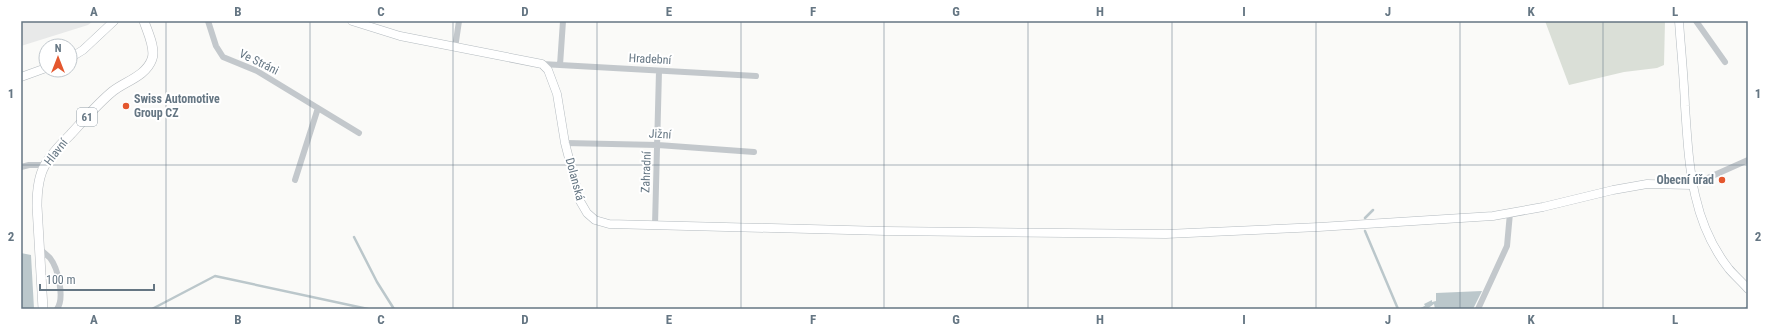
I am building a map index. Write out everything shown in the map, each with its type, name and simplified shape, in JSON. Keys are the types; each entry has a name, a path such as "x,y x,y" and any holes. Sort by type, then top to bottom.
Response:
{"main road":[{"name":"61","path":"136,21 144,21"},
{"name":"Hlavní","path":"42,309 37,195 40,177 45,165 53,153 96,106 113,91 141,73 150,64 153,56 144,21"}],"street":[{"path":"78,53 114,21"},
{"name":"Ve Stráni","path":"208,21 216,46 223,57 257,71 359,133"},
{"path":"352,21 400,36 542,64"},
{"path":"455,48 459,21"},
{"path":"560,65 563,21"},
{"path":"1679,21 1688,158 1692,185 1701,216 1715,247 1729,269 1748,289"},
{"path":"1696,21 1725,62"},
{"name":"Hradební","path":"542,64 756,76"},
{"name":"Dolanská","path":"542,64 548,70 557,94 565,143 580,201 587,214 595,220 609,224 886,231 1166,234 1334,226 1493,216 1543,207 1613,190 1647,184 1692,185"},
{"path":"21,77 38,71"},
{"name":"Zahradní","path":"655,225 659,71"},
{"path":"295,180 318,108"},
{"name":"Jižní","path":"565,143 658,145 754,152"},
{"path":"1692,185 1748,160"},
{"path":"21,167 29,165 45,165"},
{"path":"1478,309 1507,246 1510,213"},
{"path":"40,249 50,259 61,286 59,306 57,309"}],"shaded area":[{"path":"21,21 93,21 88,25 47,38 38,38 38,41 21,46"},
{"path":"1545,21 1665,21 1664,65 1657,68 1624,72 1569,85"},
{"path":"21,253 31,255 34,309 21,309"},
{"path":"1482,291 1473,309 1435,309 1434,304 1427,309 1424,304 1432,300 1432,302 1436,301 1436,293"}],"waterway":[{"path":"1365,218 1373,210"},
{"path":"1365,231 1398,309"},
{"path":"354,237 377,282 394,309"},
{"path":"152,309 215,276 368,309"},
{"path":"1421,309 1427,306"}],"place":[{"name":"Swiss Automotive Group CZ","path":"126,106"},
{"name":"Obecní úřad","path":"1722,180"}]}
